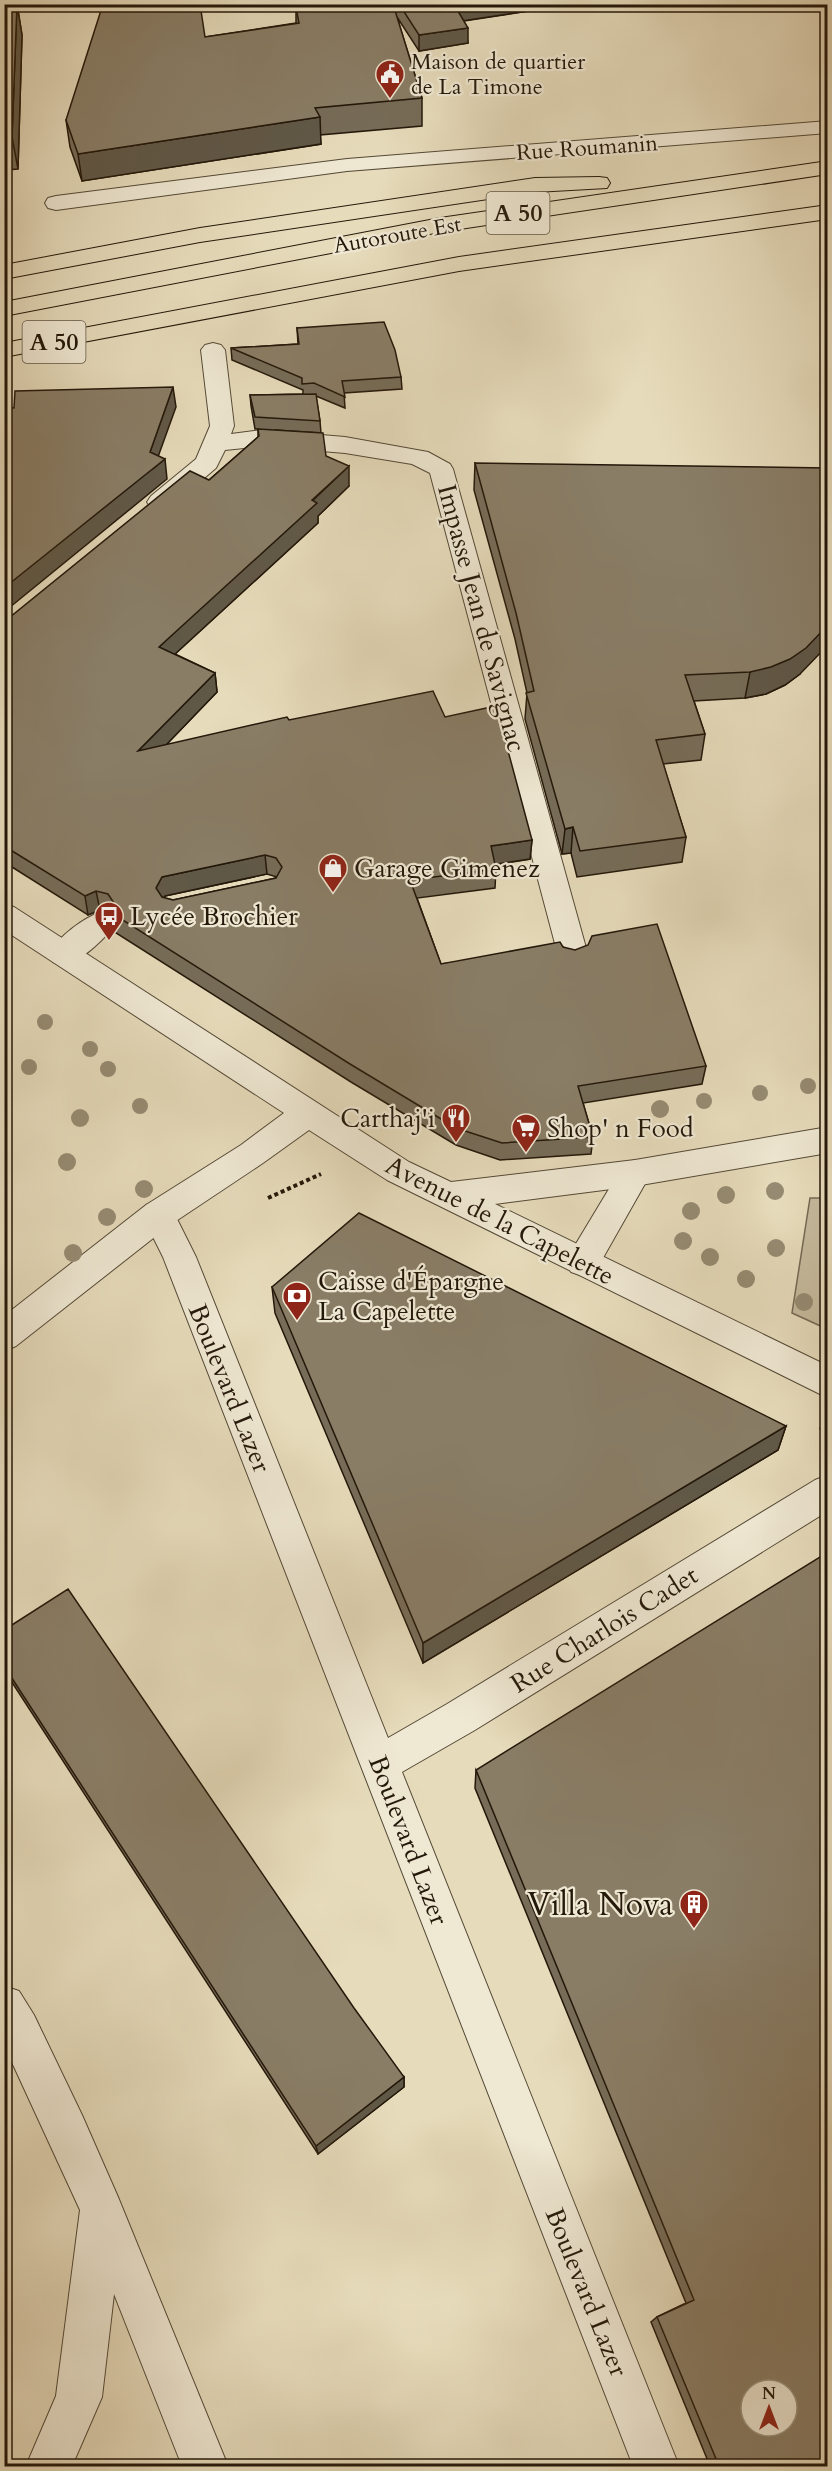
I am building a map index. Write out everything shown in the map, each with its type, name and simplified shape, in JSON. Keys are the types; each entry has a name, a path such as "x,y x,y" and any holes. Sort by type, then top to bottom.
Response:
{"highway":[{"name":"Autoroute Est","path":"4,309 440,225 828,167"},
{"path":"4,272 200,235 535,185 748,178"},
{"name":"Autoroute Est","path":"4,350 104,334 233,306 460,264 828,212"},
{"path":"4,358 104,334"}],"street":[{"name":"Rue Roumanin","path":"56,203 347,165 828,127"},
{"path":"143,516 207,463 216,443 222,426 213,350"},
{"name":"Impasse Jean de Savignac","path":"216,443 262,438 345,445 419,457 441,470 573,955"},
{"name":"Avenue de la Capelette","path":"4,915 398,1171 828,1383"},
{"path":"64,954 101,923"},
{"path":"4,1336 158,1215 252,1154 308,1113"},
{"path":"448,1196 635,1173 828,1140"},
{"path":"583,1262 635,1173"},
{"name":"Boulevard Lazer","path":"158,1215 179,1257 656,2466"},
{"name":"Rue Charlois Cadet","path":"379,1764 461,1717 828,1491"},
{"path":"4,2006 19,2030 102,2210 205,2466"},
{"path":"49,2466 79,2397 102,2210"}],"path":[{"path":"258,1203 323,1174"},
{"path":"817,1425 828,1431"}],"shaded area":[{"path":"810,1198 827,1198 827,1329 792,1313"}],"building":[{"path":"4,4 17,4 12,137 4,137"},
{"path":"103,4 200,4 205,37 299,23 296,7 324,4 393,4 422,98 315,108 320,117 78,154 66,120"},
{"path":"399,4 468,4 455,6 468,28 419,35"},
{"path":"384,322 395,350 401,377 342,381 345,397 314,383 302,384 302,378 231,348 299,344 297,328"},
{"path":"173,387 150,452 165,459 4,588 4,470 8,468 4,466 4,407 14,408 15,391"},
{"path":"316,394 320,421 255,417 250,395"},
{"path":"258,429 323,433 326,456 349,466 312,500 317,503 159,647 215,673 138,751 287,717 289,720 433,691 445,717 496,706 532,840 491,846 496,869 410,880 441,964 560,942 563,947 575,950 588,945 592,936 657,924 706,1066 578,1086 593,1137 502,1143 456,1128 350,1064 110,912 114,903 108,894 96,891 85,896 4,846 4,619 10,617 190,471 209,480 259,436","holes":["265,855 276,858 282,867 276,878 173,900 162,897 156,888 162,877"]},
{"path":"475,463 828,468 828,625 806,648 790,659 771,667 750,672 685,675 705,734 656,740 686,837 580,851 573,827 565,829 526,693 534,691 516,613"},
{"path":"359,1213 786,1426 423,1643 272,1287"},
{"name":"Villa Nova","path":"828,1552 828,2466 719,2466 657,2317 694,2300 476,1770"},
{"path":"68,1589 354,2008 404,2077 316,2146 4,1666 4,1630"}],"place":[{"name":"Maison de quartier de La Timone","path":"390,100"},
{"name":"Garage Gimenez","path":"333,894"},
{"name":"Lycée Brochier","path":"109,942"},
{"name":"Carthaj'i","path":"456,1144"},
{"name":"Shop' n Food","path":"526,1154"},
{"name":"Caisse d'Épargne La Capelette","path":"297,1322"},
{"name":"Villa Nova","path":"694,1930"}]}
